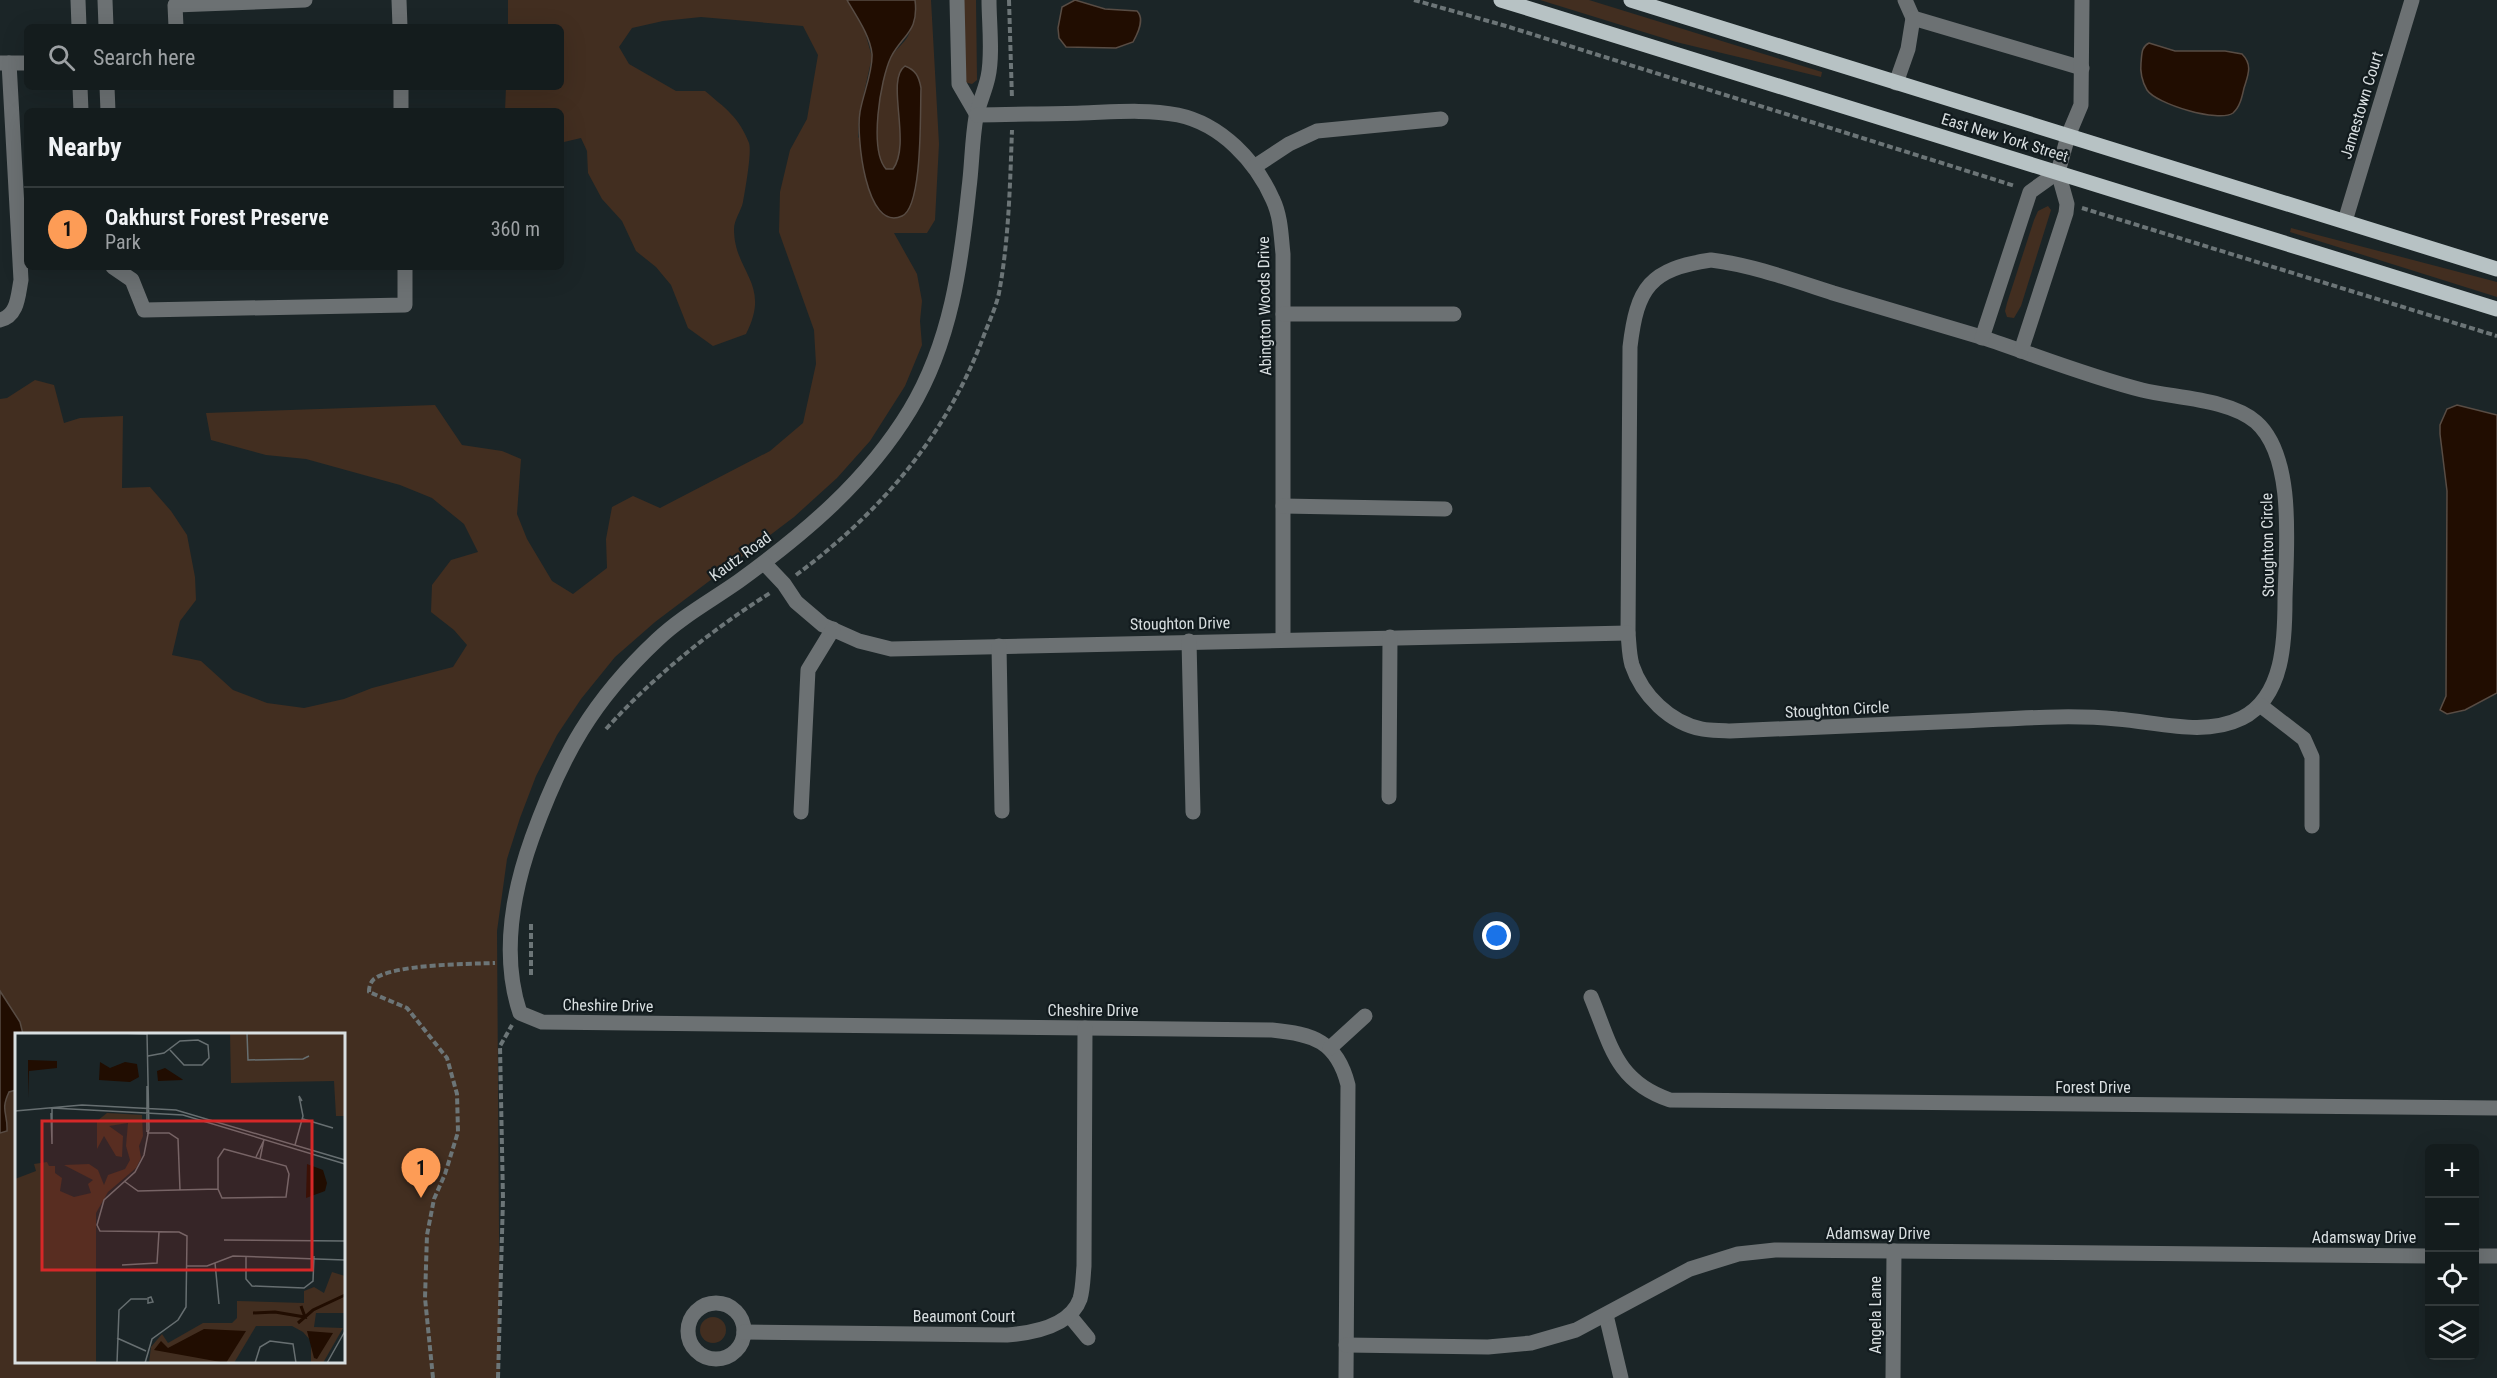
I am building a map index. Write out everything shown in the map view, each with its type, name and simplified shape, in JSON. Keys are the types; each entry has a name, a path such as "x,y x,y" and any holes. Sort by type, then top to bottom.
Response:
{"main road":[{"name":"East New York Street","path":"1501,0 2497,309"},
{"name":"East New York Street","path":"1631,0 2497,269"}],"street":[{"path":"78,0 79,24"},
{"path":"105,0 106,24"},
{"path":"176,24 176,5 305,0"},
{"path":"399,0 400,24"},
{"path":"957,0 959,84 976,115"},
{"name":"Kautz Road","path":"520,1013 513,990 510,963 512,921 520,871 550,789 574,739 610,688 659,637 764,562 824,515 866,473 910,410 934,362 950,316 957,282 965,232 976,115 989,75 989,0"},
{"path":"1896,83 1908,49 1913,18 1905,0"},
{"path":"2021,351 2066,213 2067,204 2058,172 2068,136 2081,105 2082,0"},
{"name":"Jamestown Court","path":"2345,222 2412,0"},
{"path":"1913,18 2082,68"},
{"path":"0,320 6,319 16,307 21,280 4,63 24,63"},
{"path":"80,90 81,108"},
{"path":"107,90 108,108"},
{"path":"401,90 401,108"},
{"name":"Abington Woods Drive","path":"976,115 1147,111 1180,116 1211,129 1242,151 1274,201 1280,224 1283,314 1283,639"},
{"path":"1254,167 1289,144 1317,131 1442,119"},
{"path":"1982,338 2030,192 2058,172"},
{"name":"Stoughton Circle","path":"1710,260 1730,262 2021,351 2116,383 2235,410 2256,422 2267,435 2280,462 2286,494 2285,622 2281,661 2272,688 2260,705 2244,717 2223,725 2196,728 2072,716 1730,731 1700,729 1671,715 1653,701 1640,684 1631,663 1628,633 1630,347 1638,305 1649,284 1665,272 1683,264 1710,260"},
{"path":"117,270 132,280 144,310 405,305 405,270"},
{"path":"1283,314 1454,314"},
{"path":"1283,506 1444,509"},
{"name":"Stoughton Drive","path":"764,562 784,584 796,602 824,625 859,641 891,649 1628,633"},
{"path":"801,812 808,670 833,629"},
{"path":"1389,797 1390,637"},
{"path":"1190,641 1193,812"},
{"path":"999,646 1002,811"},
{"path":"2260,705 2304,739 2312,757 2312,826"},
{"name":"Forest Drive","path":"1592,997 1621,1067 1635,1084 1651,1094 1670,1100 1689,1102 2497,1108"},
{"name":"Cheshire Drive","path":"520,1013 543,1023 1272,1030 1299,1033 1315,1038 1330,1048"},
{"path":"1346,1378 1348,1085 1343,1066 1330,1048 1365,1016"},
{"path":"1085,1028 1084,1266 1079,1301 1069,1315 1088,1338"},
{"name":"Adamsway Drive","path":"1346,1345 1511,1346 1556,1337 1606,1315 1690,1269 1738,1254 1775,1250 2425,1256"},
{"name":"Angela Lane","path":"1893,1378 1894,1251"},
{"path":"2479,1256 2497,1256"},
{"name":"Beaumont Court","path":"744,1332 1007,1335 1032,1333 1069,1315"},
{"path":"1606,1315 1621,1378"}],"path":[{"path":"1009,0 1012,85"},
{"path":"1414,0 1506,26 2005,183"},
{"path":"2094,212 2497,336"},
{"path":"606,729 638,694 687,652 760,599"},
{"path":"531,980 532,910"},
{"path":"433,1378 426,1298 427,1235 434,1199 445,1174 458,1132 457,1094 447,1058 429,1034 407,1008 369,992 369,986 374,979 391,973 435,965 510,963"},
{"path":"498,1378 503,1199 500,1046"}],"shaded area":[{"path":"508,0 847,0 865,32 872,57 859,115 858,137 912,200 901,115 902,138 898,160 893,169 886,169 878,147 878,115 887,68 893,55 910,32 915,13 915,0 931,0 939,144 935,220 927,233 894,233 917,274 922,301 920,321 922,345 905,386 870,441 837,478 794,517 655,622 615,657 581,699 557,735 536,776 507,859 497,931 500,1378 0,1378 0,399 7,398 35,380 54,385 64,423 80,418 123,416 122,488 150,487 171,511 187,535 195,577 196,600 180,621 172,655 201,661 233,690 267,703 304,708 344,699 372,688 453,667 467,645 454,630 431,612 432,585 451,560 478,552 464,524 432,498 400,485 306,459 266,455 211,440 206,413 435,405 462,445 502,451 521,459 517,514 527,539 552,581 573,594 607,568 606,539 612,507 633,496 660,508 770,451 803,423 816,364 814,330 779,232 780,192 790,150 807,119 818,55 803,26 701,17 663,21 632,28 619,47 629,64 676,91 705,91 736,120 749,143 749,163 744,197 734,229 740,257 754,290 753,317 746,334 713,346 688,328 671,285 656,267 636,251 622,221 602,199 588,173 587,151 581,138 564,142 564,108 505,108 506,90 564,90 564,24 508,24"},
{"path":"847,0 915,0 915,19 909,32 891,57 883,82 878,114 878,147 881,160 886,169 893,169 898,158 900,144 897,84 905,66 912,70 918,77 921,88 919,157 914,195 909,209 902,216 889,217 879,210 871,196 866,178 859,123 872,54 866,33"},
{"path":"962,0 976,0 977,80 972,84 964,82"},
{"path":"1075,0 1105,9 1137,11 1141,22 1133,42 1116,48 1066,47 1059,38 1058,28 1062,7"},
{"path":"1540,0 1589,0 1822,72 1821,77 1676,42"},
{"path":"2149,43 2175,51 2225,51 2242,54 2248,62 2249,70 2239,105 2235,111 2215,116 2202,114 2174,106 2153,95 2145,87 2141,69 2142,51"},
{"path":"2048,206 2051,210 2021,306 2014,318 2007,317 2005,311 2007,303 2034,220 2038,211"},
{"path":"2291,228 2497,282 2497,297 2290,232"},
{"path":"2457,405 2497,415 2497,693 2465,710 2447,714 2440,710 2446,696 2447,491 2440,425 2447,409"},
{"path":"0,991 20,1022 23,1033 15,1033 15,1090 9,1092 6,1098 7,1131 0,1133"},
{"path":"713,1317 722,1321 726,1330 722,1339 713,1343 704,1339 700,1330 704,1321"}],"place":[{"name":"Oakhurst Forest Preserve","path":"421,1198"}]}
